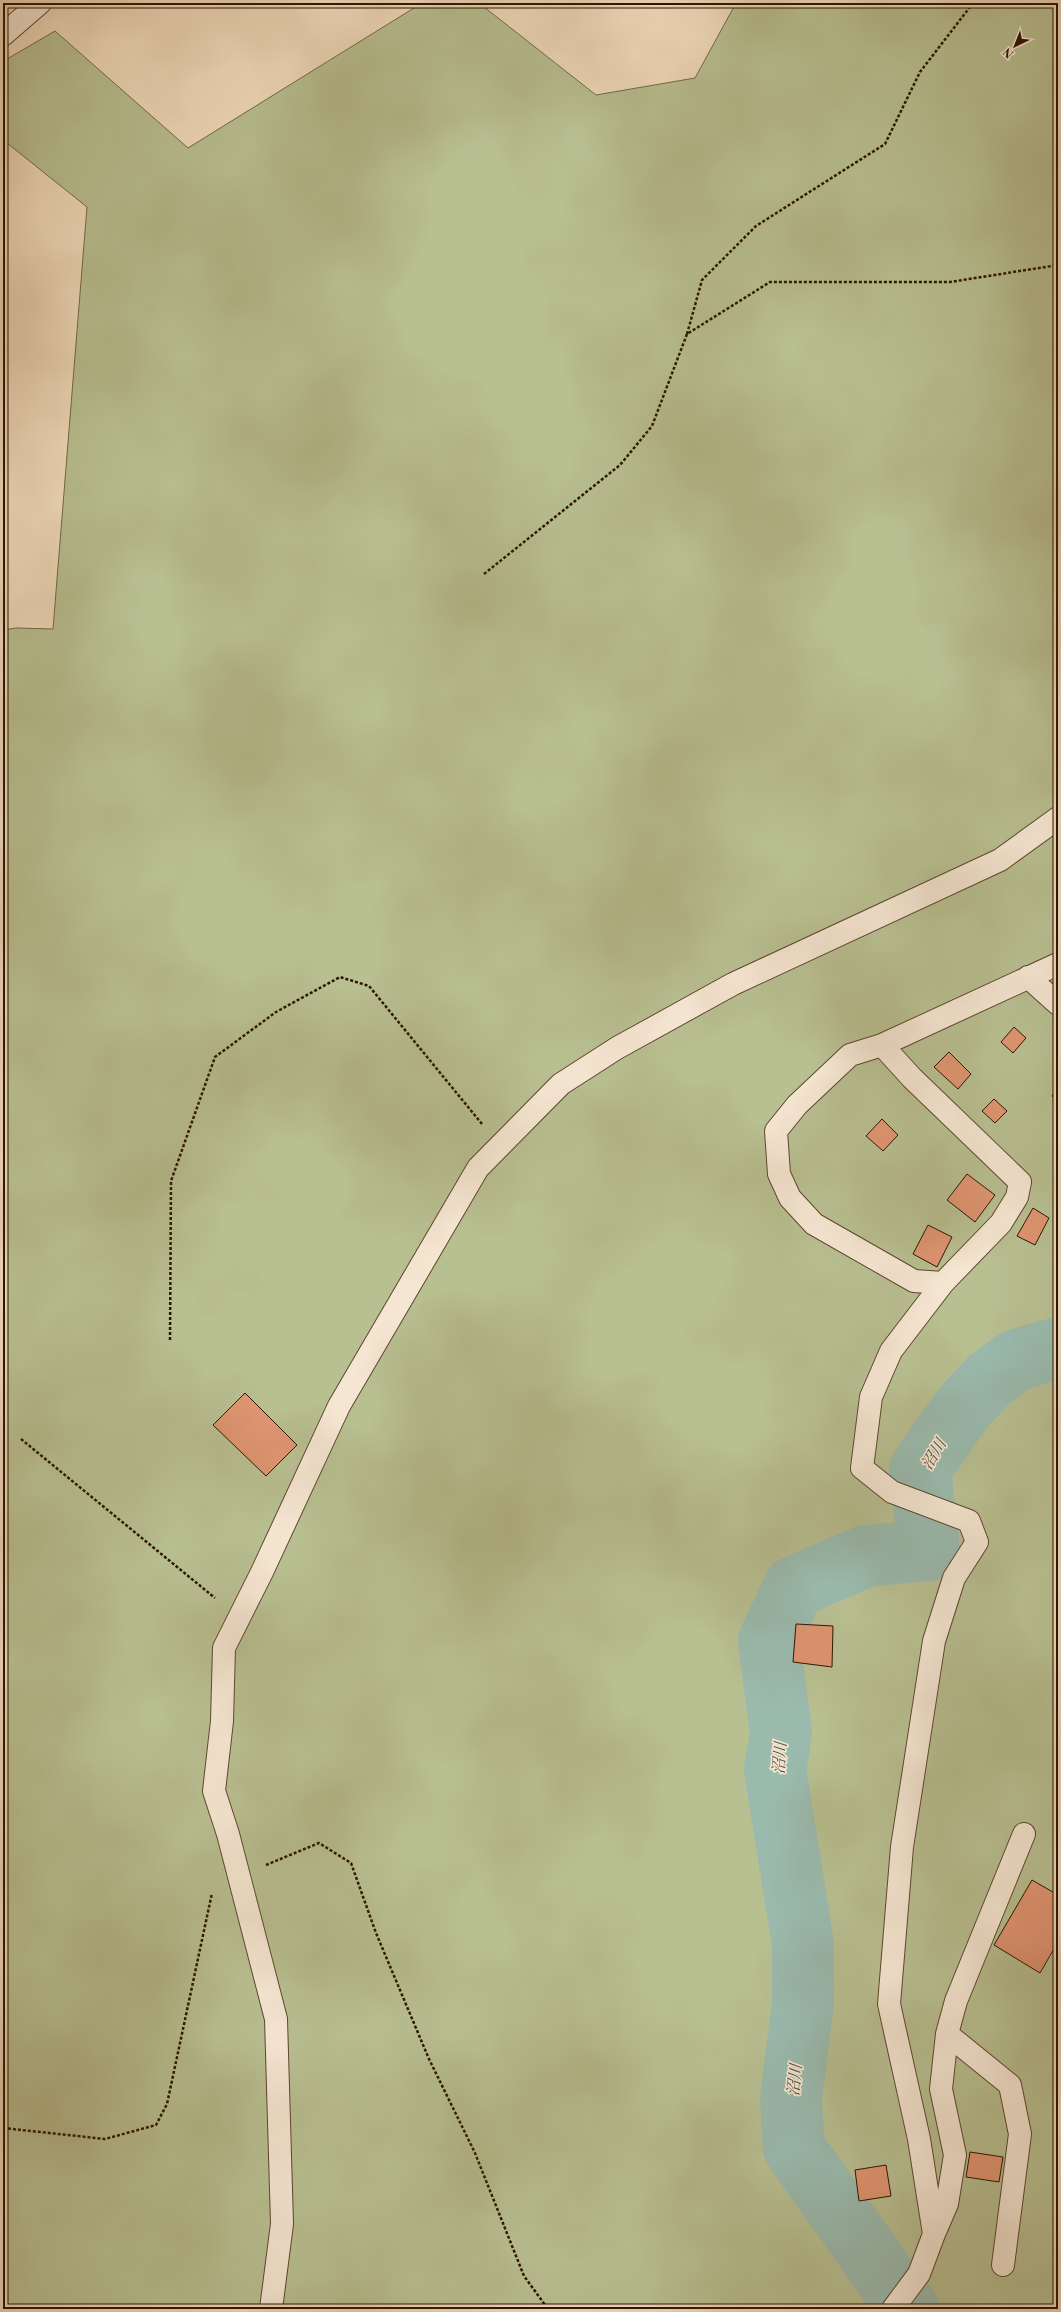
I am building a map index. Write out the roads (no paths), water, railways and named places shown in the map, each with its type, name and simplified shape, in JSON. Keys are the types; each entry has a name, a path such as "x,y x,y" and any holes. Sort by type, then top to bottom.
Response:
{"street":[{"path":"3,36 40,3"},
{"path":"271,2309 282,2224 276,2019 228,1834 214,1791 222,1720 224,1648 339,1406 478,1168 560,1084 617,1048 734,984 1000,860 1058,818"},
{"path":"943,1283 914,1281 814,1224 790,1198 779,1174 776,1131 797,1105 850,1055 882,1045 1058,964"},
{"path":"1028,977 1058,1004"},
{"path":"882,1045 912,1078 1020,1182 1017,1197 1001,1223 943,1283 891,1351 871,1397 862,1468 892,1492 969,1521 977,1542 954,1578 934,1641 902,1847 889,2004 919,2139 934,2234"},
{"path":"893,2309 919,2274 947,2204 955,2155 941,2089 947,2034 956,2001 1024,1834"},
{"path":"947,2034 1010,2084 1020,2134 1003,2265"}],"waterway":[{"name":"沼川","path":"908,2309 794,2148 791,2098 803,2003 803,1944 775,1770 781,1733 769,1641 794,1587 866,1556 929,1550 920,1469 963,1408 989,1380 1016,1360 1058,1348"}]}
